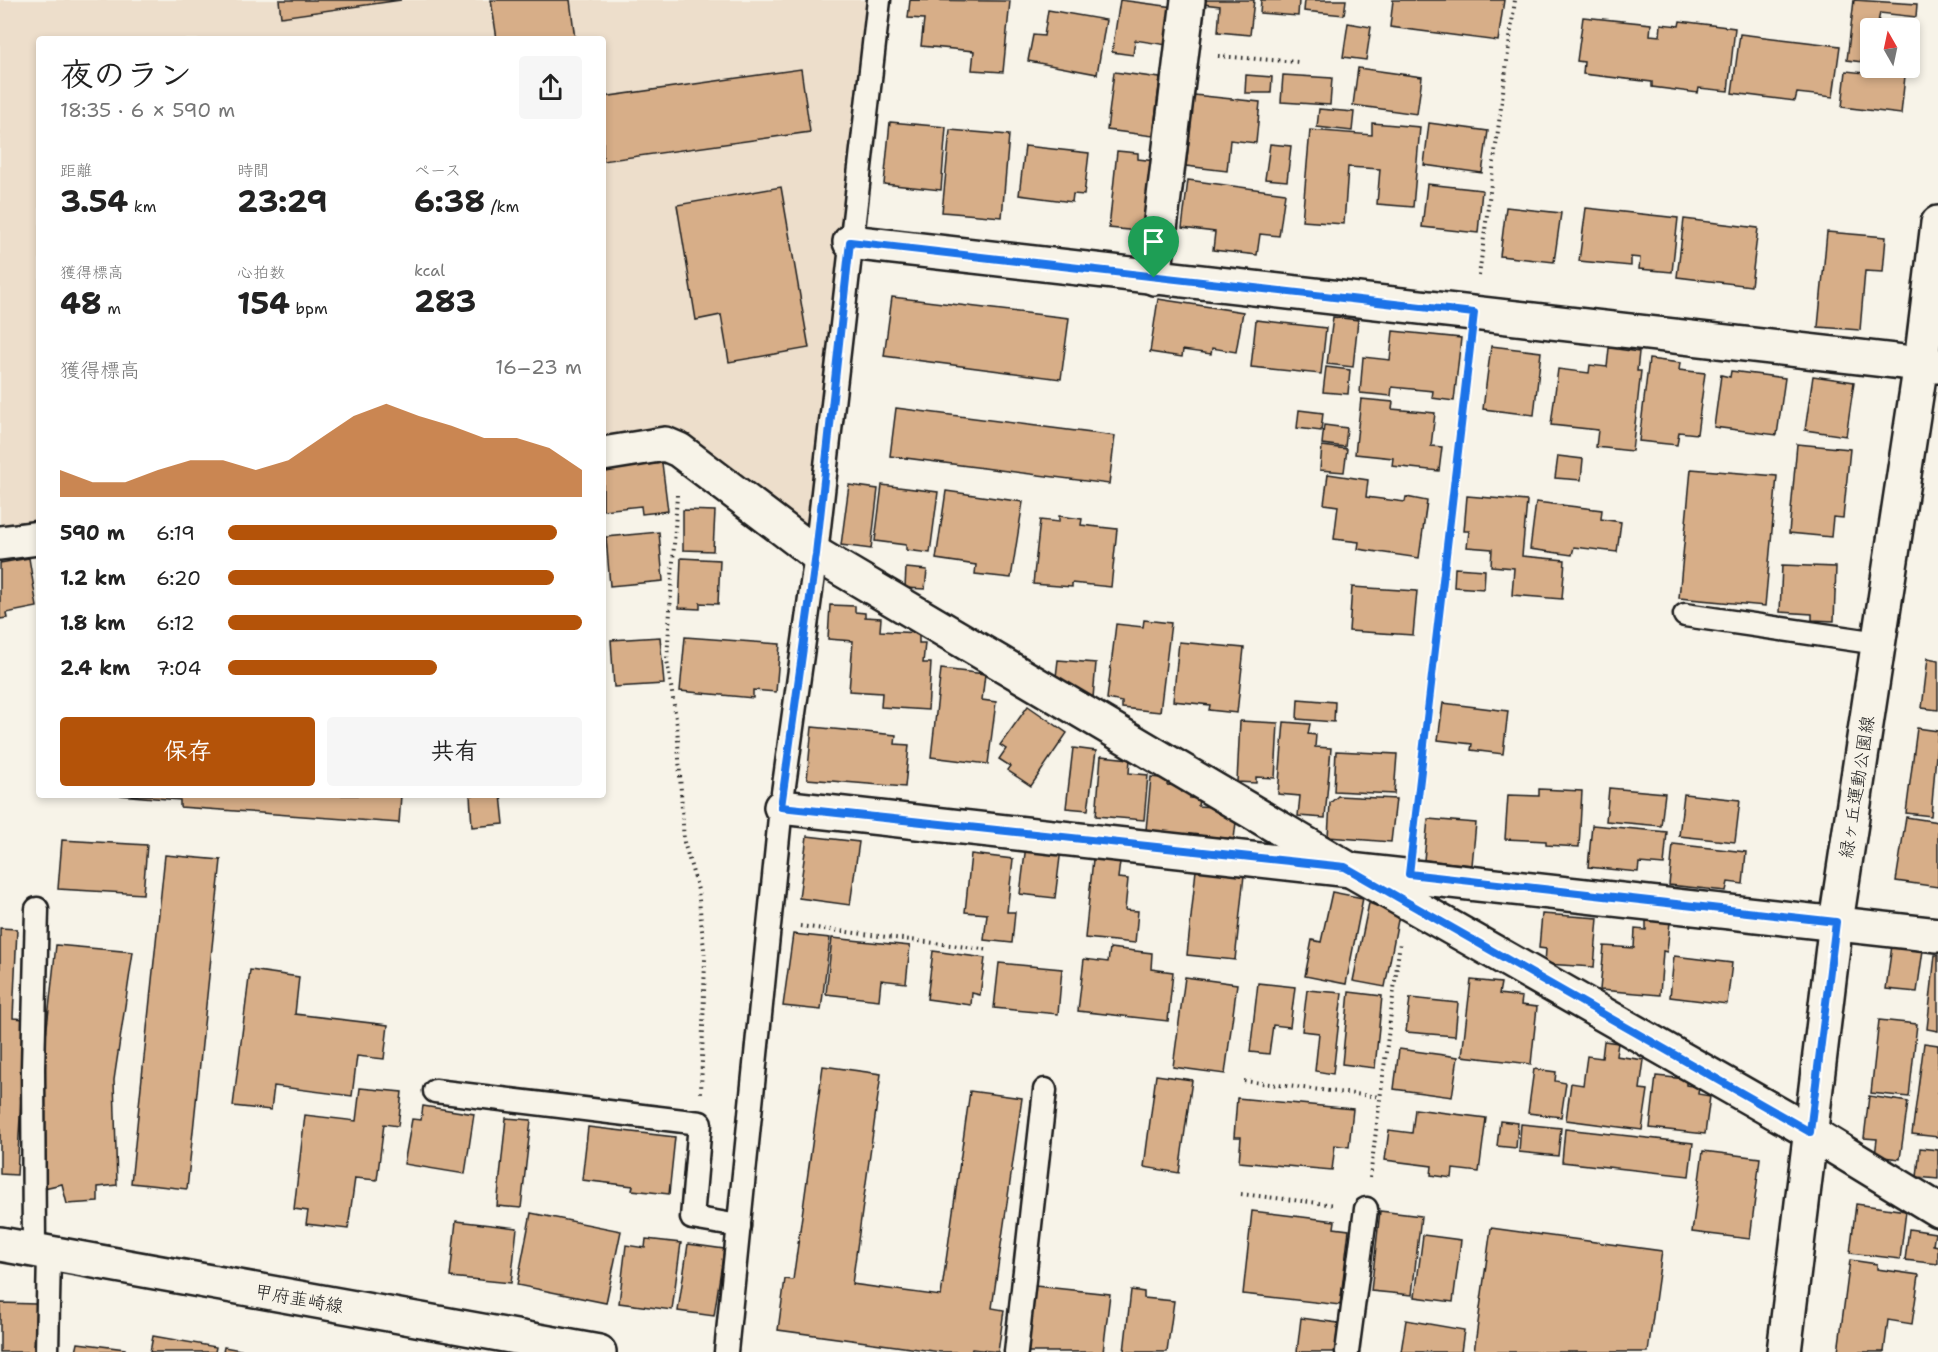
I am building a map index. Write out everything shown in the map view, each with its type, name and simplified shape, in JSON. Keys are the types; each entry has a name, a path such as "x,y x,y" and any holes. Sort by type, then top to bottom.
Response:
{"street":[{"path":"1154,278 1188,0"},
{"name":"緑ヶ丘運動公園線","path":"1784,1352 1836,922 1878,643 1929,365 1938,223"},
{"path":"850,242 1929,365"},
{"path":"606,454 664,444 679,450 816,554 1345,867 1407,888 1938,1210"},
{"path":"0,543 36,538"},
{"path":"781,807 1345,867"},
{"path":"1407,888 1836,922 1938,935"},
{"name":"甲府韮崎線","path":"0,1244 599,1352"}],"lane":[{"path":"726,1352 781,807 816,554 879,0"},
{"path":"1685,615 1878,643"},
{"path":"37,909 33,1068 47,1352"},
{"path":"1016,1352 1045,1090"},
{"path":"435,1091 700,1124 692,1218 739,1226"},
{"path":"1347,1352 1366,1209"}],"path":[{"path":"1242,1194 1366,1209 1407,888 1474,313 1515,0"},
{"path":"1182,54 1298,62"},
{"path":"679,450 667,660 677,725 684,842 698,890 705,959 700,1124"},
{"path":"769,922 990,950"},
{"path":"1244,1081 1380,1097"}],"shaded area":[{"path":"0,0 879,0 816,554 679,451 606,453 606,36 36,36 36,538 0,543"}],"building":[{"path":"279,0 401,0 281,17"},
{"path":"491,0 570,0 575,36 497,36"},
{"path":"910,0 1010,1 1003,72 972,70 974,51 921,46 924,19 908,18"},
{"path":"1120,0 1173,7 1167,45 1135,40 1133,55 1112,52"},
{"path":"1204,0 1254,0 1250,35 1218,32 1220,6 1203,4"},
{"path":"1261,0 1299,0 1298,16 1260,13"},
{"path":"1305,0 1346,0 1344,15 1304,11"},
{"path":"1393,0 1504,0 1498,41 1390,27"},
{"path":"1854,0 1917,4 1916,17 1880,13 1879,18 1860,18 1860,62 1847,60"},
{"path":"1048,10 1106,20 1097,74 1028,61 1033,35 1044,36"},
{"path":"1583,17 1651,24 1650,35 1660,36 1661,24 1679,26 1680,21 1735,28 1728,91 1699,88 1698,93 1652,87 1652,82 1583,74 1584,62 1577,61"},
{"path":"1348,23 1371,27 1366,60 1343,57"},
{"path":"1740,34 1840,46 1833,97 1797,93 1795,101 1732,93"},
{"path":"1358,68 1422,77 1417,114 1353,105"},
{"path":"801,69 810,132 606,161 606,97"},
{"path":"1846,71 1860,72 1860,78 1905,78 1901,114 1842,107"},
{"path":"1114,72 1160,78 1153,136 1107,130"},
{"path":"1246,75 1272,77 1271,93 1245,93"},
{"path":"1283,75 1332,78 1330,105 1281,102"},
{"path":"1194,95 1260,102 1256,143 1230,140 1227,171 1186,166"},
{"path":"1319,109 1354,112 1352,131 1317,127"},
{"path":"890,122 946,127 941,190 884,184"},
{"path":"1372,123 1420,127 1413,207 1377,204 1380,169 1348,167 1344,224 1302,221 1310,130 1372,135"},
{"path":"1429,123 1488,131 1482,173 1424,165"},
{"path":"950,130 1009,135 1002,217 942,212"},
{"path":"1270,144 1291,146 1287,181 1265,179"},
{"path":"1025,146 1089,153 1084,195 1073,194 1072,202 1019,195"},
{"path":"1117,151 1138,153 1138,159 1155,161 1148,232 1109,228"},
{"path":"1188,180 1285,193 1279,236 1260,234 1257,255 1213,250 1215,232 1182,228"},
{"path":"1427,184 1482,190 1478,233 1422,227"},
{"path":"781,187 809,348 729,362 721,315 696,320 677,205"},
{"path":"1506,207 1561,213 1554,262 1500,256"},
{"path":"1586,208 1678,218 1672,272 1639,269 1640,258 1631,257 1631,266 1579,261"},
{"path":"1684,219 1758,228 1751,286 1677,277"},
{"path":"1827,232 1886,237 1883,272 1865,271 1860,330 1818,327"},
{"path":"892,297 1069,318 1061,379 884,356"},
{"path":"1158,299 1243,312 1236,352 1212,348 1211,354 1183,350 1182,357 1150,352"},
{"path":"1333,317 1358,320 1353,367 1327,364"},
{"path":"1256,320 1326,328 1321,374 1251,367"},
{"path":"1393,331 1461,338 1454,401 1432,398 1433,391 1392,387 1391,396 1360,393 1363,357 1390,360"},
{"path":"1491,346 1541,352 1534,415 1483,409"},
{"path":"1609,348 1639,352 1637,371 1641,371 1632,451 1596,447 1598,430 1551,425 1558,369 1589,373 1590,365 1607,367"},
{"path":"1649,359 1680,363 1679,370 1705,373 1697,434 1679,432 1677,445 1639,441"},
{"path":"1326,367 1350,370 1348,394 1323,392"},
{"path":"1731,371 1785,378 1777,435 1714,427 1721,375 1730,377"},
{"path":"1813,376 1854,382 1846,436 1805,430"},
{"path":"1361,399 1393,402 1392,409 1435,413 1431,446 1442,447 1439,471 1392,466 1393,458 1355,454"},
{"path":"896,408 1115,436 1109,484 890,456"},
{"path":"1299,410 1323,413 1321,431 1297,428"},
{"path":"1324,425 1347,428 1345,447 1322,444"},
{"path":"1797,444 1850,449 1843,518 1833,517 1831,537 1789,533"},
{"path":"1322,446 1347,449 1344,472 1320,470"},
{"path":"1558,456 1583,459 1581,480 1555,478"},
{"path":"662,463 668,511 642,514 641,506 606,510 606,470"},
{"path":"1691,469 1777,476 1765,606 1679,598"},
{"path":"1328,474 1368,480 1366,497 1405,502 1406,497 1427,501 1419,558 1358,549 1359,542 1334,539 1338,506 1324,504"},
{"path":"849,485 878,489 871,549 841,545"},
{"path":"882,485 938,492 930,553 906,550 906,545 875,541"},
{"path":"946,491 1023,502 1011,578 975,574 976,565 936,559"},
{"path":"1467,496 1527,501 1522,556 1565,560 1562,599 1512,595 1514,568 1491,566 1492,549 1467,547 1469,531 1464,531"},
{"path":"1536,502 1602,510 1601,519 1621,522 1617,552 1574,547 1572,555 1530,549"},
{"path":"683,510 715,511 713,551 683,550"},
{"path":"1059,516 1082,519 1081,525 1117,529 1111,587 1072,583 1072,587 1033,584 1040,520 1059,522"},
{"path":"659,532 663,581 610,586 606,537"},
{"path":"29,558 36,607 6,613 7,618 0,619 0,563"},
{"path":"681,558 720,560 718,604 700,603 700,609 679,608"},
{"path":"1782,565 1836,567 1834,621 1812,620 1812,614 1780,612"},
{"path":"906,568 927,570 925,589 905,588"},
{"path":"1455,568 1485,570 1484,589 1454,587"},
{"path":"1352,587 1417,591 1413,635 1349,631"},
{"path":"830,605 855,606 855,612 865,613 865,617 881,618 880,631 919,633 919,643 925,643 923,663 931,663 928,710 881,707 882,693 849,691 853,641 828,639"},
{"path":"1144,620 1171,623 1160,712 1122,708 1122,702 1107,699 1116,624 1143,627"},
{"path":"660,637 664,684 614,687 611,640"},
{"path":"685,637 780,644 776,692 753,690 753,698 680,691"},
{"path":"1179,642 1244,648 1237,713 1209,710 1210,705 1173,701"},
{"path":"1928,658 1938,660 1938,710 1922,708"},
{"path":"1058,660 1096,663 1093,698 1056,677"},
{"path":"941,669 985,674 982,700 996,702 988,764 931,757"},
{"path":"1298,699 1335,702 1334,722 1297,719"},
{"path":"1443,703 1508,711 1503,754 1471,750 1472,744 1438,740"},
{"path":"1028,706 1067,733 1031,786 1007,770 1010,766 999,759 1006,749 1000,745"},
{"path":"1240,721 1278,723 1275,778 1256,777 1256,783 1237,782"},
{"path":"1284,722 1310,724 1308,734 1316,735 1315,747 1331,748 1325,818 1298,816 1300,796 1278,794"},
{"path":"812,727 896,735 895,744 909,745 905,787 807,779"},
{"path":"1917,728 1938,731 1931,816 1906,813"},
{"path":"1073,748 1096,751 1088,810 1066,808"},
{"path":"1336,751 1397,754 1394,794 1334,791"},
{"path":"1101,756 1130,759 1129,773 1148,775 1144,820 1096,816"},
{"path":"1151,777 1168,779 1167,785 1182,786 1182,792 1190,793 1190,798 1199,799 1198,806 1214,807 1236,822 1234,839 1146,830"},
{"path":"1609,788 1665,793 1661,826 1606,821"},
{"path":"1539,789 1582,791 1579,847 1546,845 1546,841 1505,839 1508,795 1539,796"},
{"path":"1684,794 1740,800 1735,842 1679,836"},
{"path":"1338,796 1396,799 1391,842 1328,837 1330,803"},
{"path":"155,798 401,798 399,823 180,807 180,800"},
{"path":"470,798 501,798 504,824 472,827"},
{"path":"1906,817 1938,822 1938,887 1896,881"},
{"path":"1428,819 1476,823 1472,865 1424,860"},
{"path":"1592,825 1667,832 1664,865 1639,863 1638,872 1588,867"},
{"path":"807,836 859,842 850,905 799,898"},
{"path":"62,840 147,845 143,894 58,889"},
{"path":"1673,844 1746,852 1743,884 1728,882 1726,891 1669,885"},
{"path":"1026,845 1061,849 1055,898 1020,894"},
{"path":"971,854 1013,859 1007,912 1015,912 1012,943 984,940 987,914 965,912"},
{"path":"165,855 221,860 187,1189 131,1183"},
{"path":"1093,859 1120,862 1118,878 1128,879 1125,910 1138,911 1135,943 1085,938"},
{"path":"1196,870 1244,875 1235,960 1187,955"},
{"path":"1332,892 1363,898 1346,984 1305,976 1312,940 1321,942"},
{"path":"1369,903 1399,915 1385,987 1353,981"},
{"path":"1542,914 1598,918 1594,967 1545,964 1546,949 1539,948"},
{"path":"1646,921 1670,922 1667,952 1663,951 1660,995 1600,990 1604,946 1634,948 1635,929 1646,930"},
{"path":"0,928 17,929 13,1018 25,1019 17,1175 0,1174"},
{"path":"793,934 830,938 821,1010 783,1006"},
{"path":"832,938 910,946 906,983 881,980 879,1000 826,994"},
{"path":"56,945 133,952 114,1080 117,1185 98,1187 98,1202 67,1204 62,1184 44,1188 41,1082"},
{"path":"1892,945 1923,950 1917,992 1886,989"},
{"path":"1110,948 1152,953 1151,969 1173,972 1168,1021 1078,1011 1084,959 1108,962"},
{"path":"933,951 985,958 980,995 972,993 971,1005 927,999"},
{"path":"1935,955 1938,955 1938,1031 1927,1029"},
{"path":"1674,956 1732,963 1727,1004 1670,997"},
{"path":"999,963 1062,969 1058,1014 994,1008"},
{"path":"250,970 299,977 295,1014 388,1025 384,1059 357,1056 352,1096 274,1086 271,1110 233,1106"},
{"path":"1185,977 1237,984 1225,1074 1173,1067"},
{"path":"1471,980 1501,983 1499,994 1522,997 1521,1005 1537,1007 1531,1064 1462,1056"},
{"path":"1258,983 1295,987 1290,1027 1273,1025 1269,1054 1250,1052"},
{"path":"1307,990 1342,993 1333,1074 1315,1071 1319,1033 1302,1031"},
{"path":"1349,992 1382,996 1375,1068 1342,1064"},
{"path":"1410,998 1458,1003 1455,1036 1406,1032"},
{"path":"1879,1020 1917,1024 1909,1097 1871,1093"},
{"path":"1604,1041 1618,1043 1616,1056 1644,1060 1640,1089 1648,1090 1642,1130 1566,1120 1571,1083 1583,1085 1587,1056 1602,1058"},
{"path":"1924,1043 1938,1045 1938,1137 1912,1134"},
{"path":"1399,1049 1458,1057 1452,1097 1394,1089"},
{"path":"823,1066 881,1074 852,1284 941,1296 970,1091 1022,1098 992,1308 1004,1310 998,1352 972,1349 971,1352 940,1352 778,1330 785,1279 793,1280"},
{"path":"1534,1069 1556,1072 1555,1081 1566,1083 1561,1117 1528,1113"},
{"path":"1156,1075 1192,1080 1179,1173 1144,1167"},
{"path":"1656,1076 1686,1079 1686,1085 1699,1087 1698,1094 1710,1096 1705,1134 1650,1128"},
{"path":"360,1088 402,1092 398,1126 384,1124 377,1180 355,1178 348,1229 306,1224 308,1211 294,1209 305,1115 356,1121"},
{"path":"1869,1096 1908,1102 1900,1159 1875,1156 1877,1139 1864,1138"},
{"path":"1237,1098 1353,1109 1349,1147 1335,1145 1332,1170 1239,1162 1241,1137 1234,1137"},
{"path":"423,1106 474,1114 465,1174 404,1164 412,1119 421,1120"},
{"path":"1415,1109 1486,1118 1479,1172 1453,1169 1452,1178 1431,1175 1432,1166 1385,1160 1389,1130 1412,1133"},
{"path":"506,1118 531,1120 521,1208 497,1206"},
{"path":"1500,1121 1518,1123 1516,1148 1497,1146"},
{"path":"1521,1124 1561,1128 1558,1156 1519,1152"},
{"path":"588,1127 675,1137 669,1194 632,1190 633,1186 582,1180"},
{"path":"1565,1129 1693,1143 1689,1176 1562,1162"},
{"path":"1920,1148 1938,1150 1938,1179 1917,1177"},
{"path":"1703,1151 1760,1158 1750,1239 1692,1232"},
{"path":"1856,1204 1906,1211 1900,1259 1850,1253"},
{"path":"1252,1211 1335,1221 1334,1228 1349,1230 1340,1305 1243,1294"},
{"path":"1380,1211 1421,1216 1412,1295 1371,1291"},
{"path":"531,1213 621,1231 606,1303 517,1285"},
{"path":"456,1221 517,1228 511,1283 450,1277"},
{"path":"1491,1228 1662,1251 1648,1352 1474,1352"},
{"path":"1909,1229 1935,1233 1933,1245 1938,1246 1938,1264 1905,1260"},
{"path":"1423,1235 1461,1240 1453,1302 1415,1297"},
{"path":"646,1239 681,1243 672,1310 619,1303 626,1245 645,1248"},
{"path":"688,1244 724,1249 714,1316 678,1311"},
{"path":"1850,1260 1877,1264 1877,1269 1919,1275 1912,1324 1888,1320 1884,1352 1838,1352"},
{"path":"1035,1286 1110,1294 1103,1352 1027,1352"},
{"path":"1131,1290 1144,1292 1144,1298 1174,1301 1167,1352 1124,1352"},
{"path":"0,1303 36,1304 34,1352 0,1352"},
{"path":"1301,1318 1338,1323 1335,1352 1297,1352"},
{"path":"1406,1320 1464,1330 1461,1352 1401,1352"},
{"path":"153,1336 216,1347 215,1352 150,1352"},
{"path":"78,1343 125,1349 125,1352 76,1352"},
{"path":"224,1347 251,1352 223,1352"}],"route":[{"path":"850,242 1154,278 1474,313 1409,874 1836,922 1810,1132 1345,867 781,807 816,554 850,242"}]}
